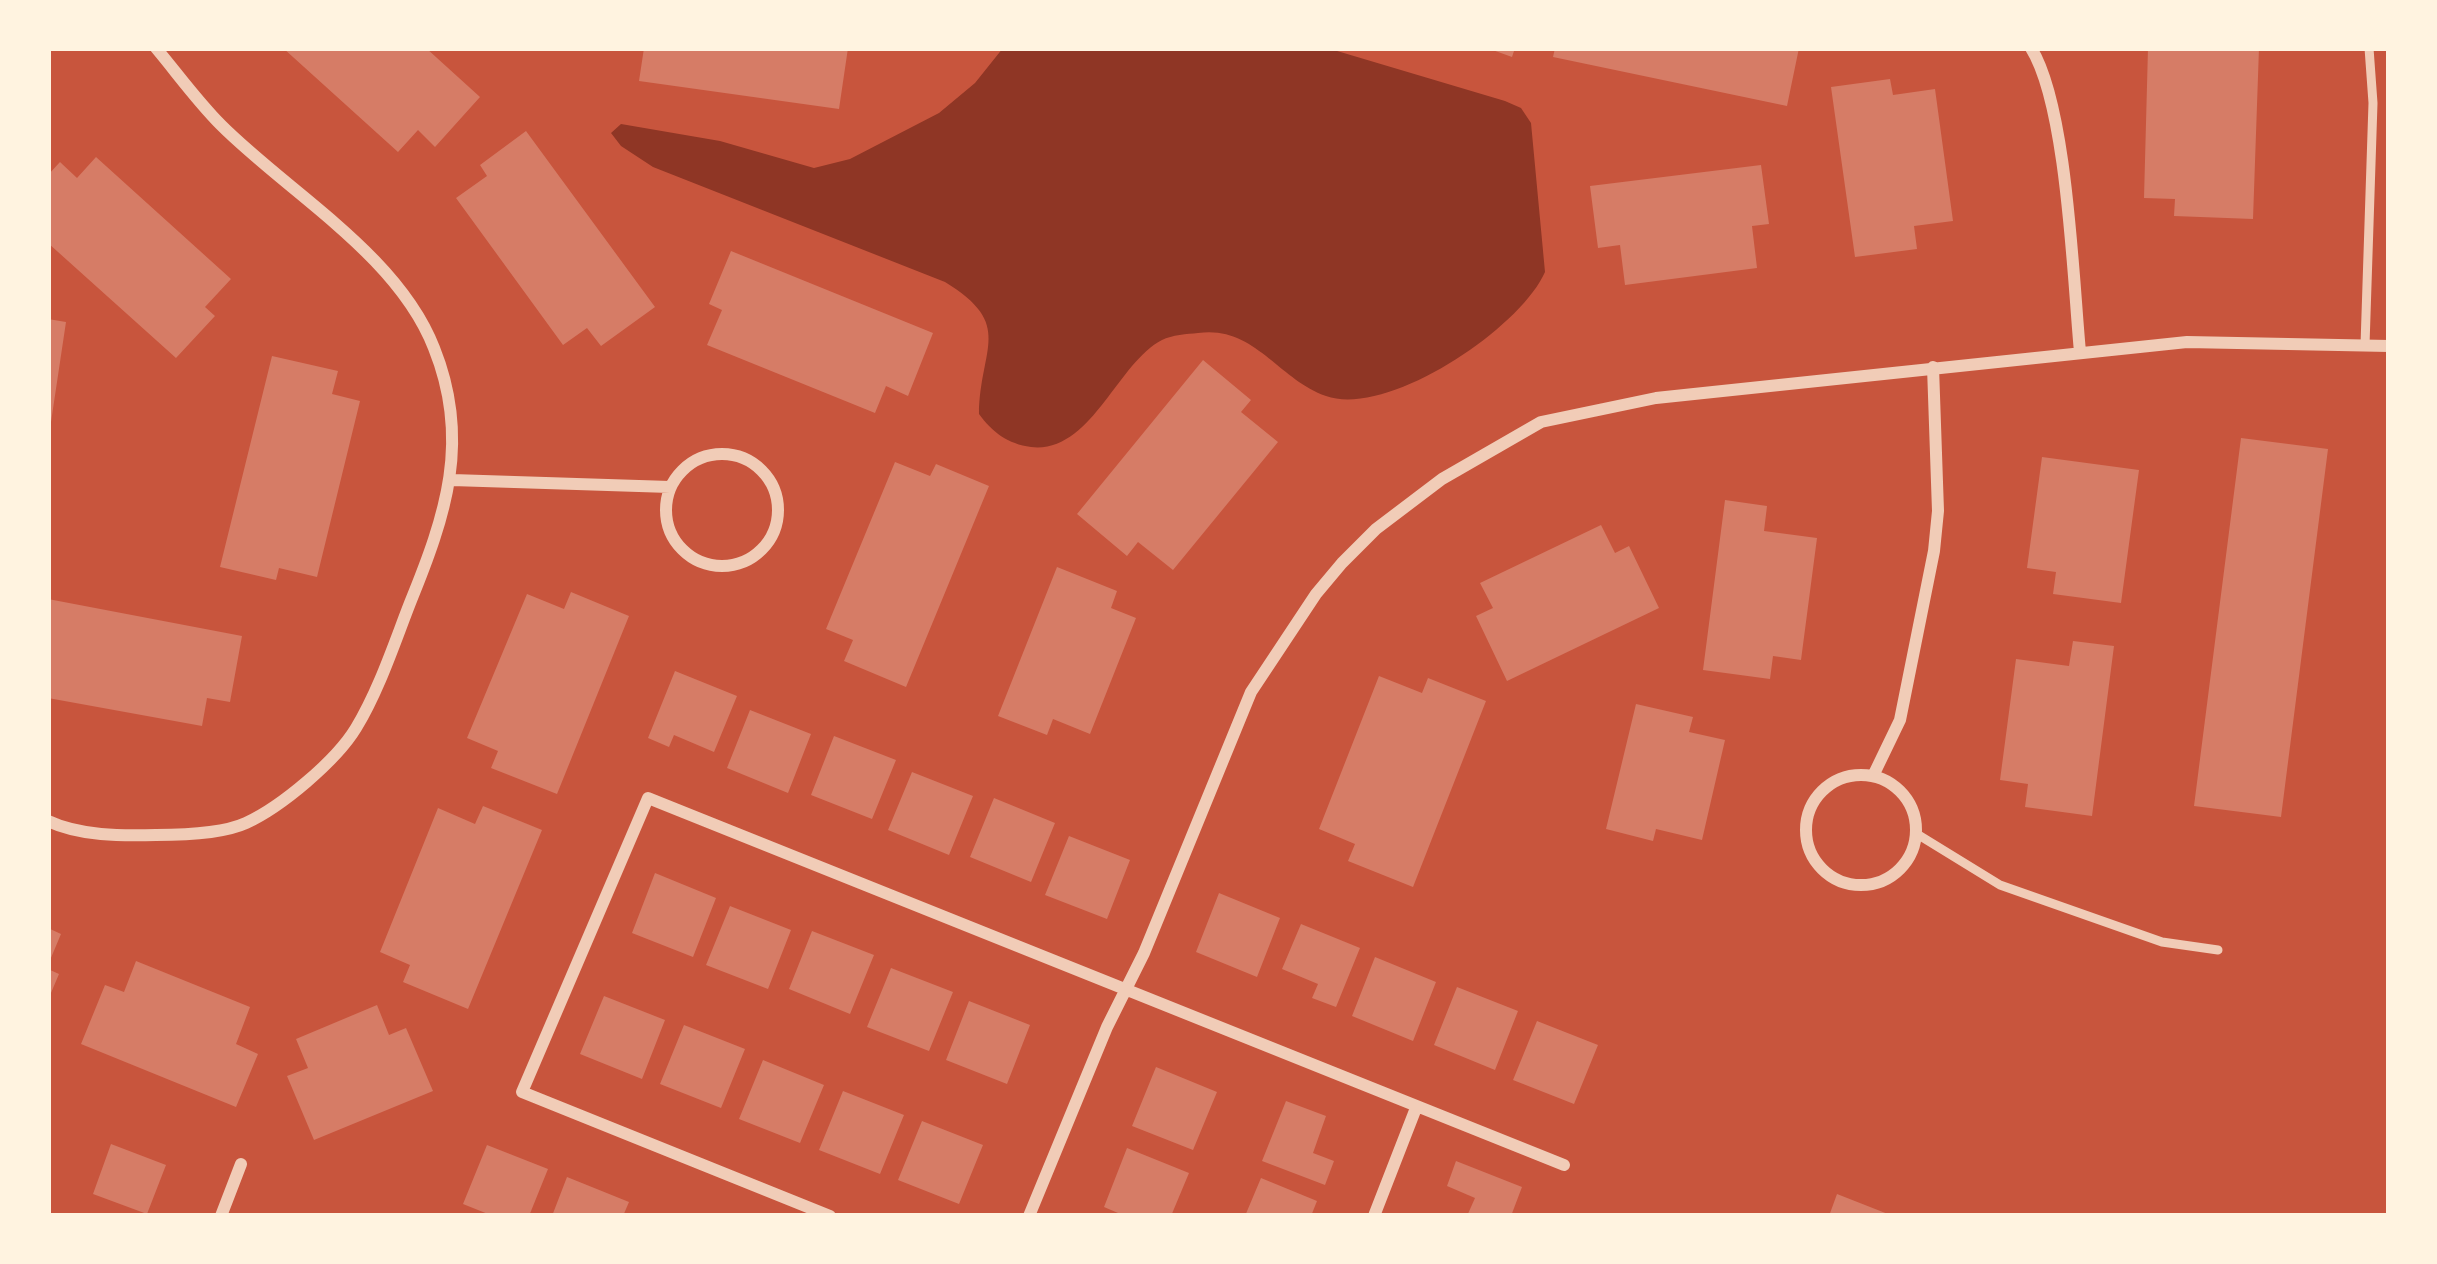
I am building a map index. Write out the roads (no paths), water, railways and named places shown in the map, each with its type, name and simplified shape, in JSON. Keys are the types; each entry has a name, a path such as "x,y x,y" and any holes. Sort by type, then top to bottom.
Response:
{"street":[{"path":"48,821 63,828 142,836 244,824 321,771 356,728 384,669 440,530 452,480 451,398 432,343 400,292 360,247 220,124 156,48"},
{"path":"2031,48 2042,67 2059,149 2080,352"},
{"path":"1029,1216 1251,692 1316,594 1376,529 1412,500 1541,422 1691,393 2211,342 2389,346"},
{"path":"1873,776 1900,720 1934,551 1938,512 1933,367"},
{"path":"711,455 747,460 772,485 777,521 770,538 744,562 725,566 688,556 667,524 670,488 680,472 711,455"},
{"path":"452,480 670,488"},
{"path":"1873,776 1893,784 1907,798 1917,834 1902,868 1869,885 1832,877 1818,865 1806,831 1815,799 1843,778 1873,776"},
{"path":"830,1216 522,1092 648,798 1564,1165"},
{"path":"1374,1216 1416,1108"},
{"path":"221,1216 241,1164"}],"lane":[{"path":"2365,345 2373,103 2369,48"},
{"path":"1917,834 2000,885 2162,942 2218,950"}]}
